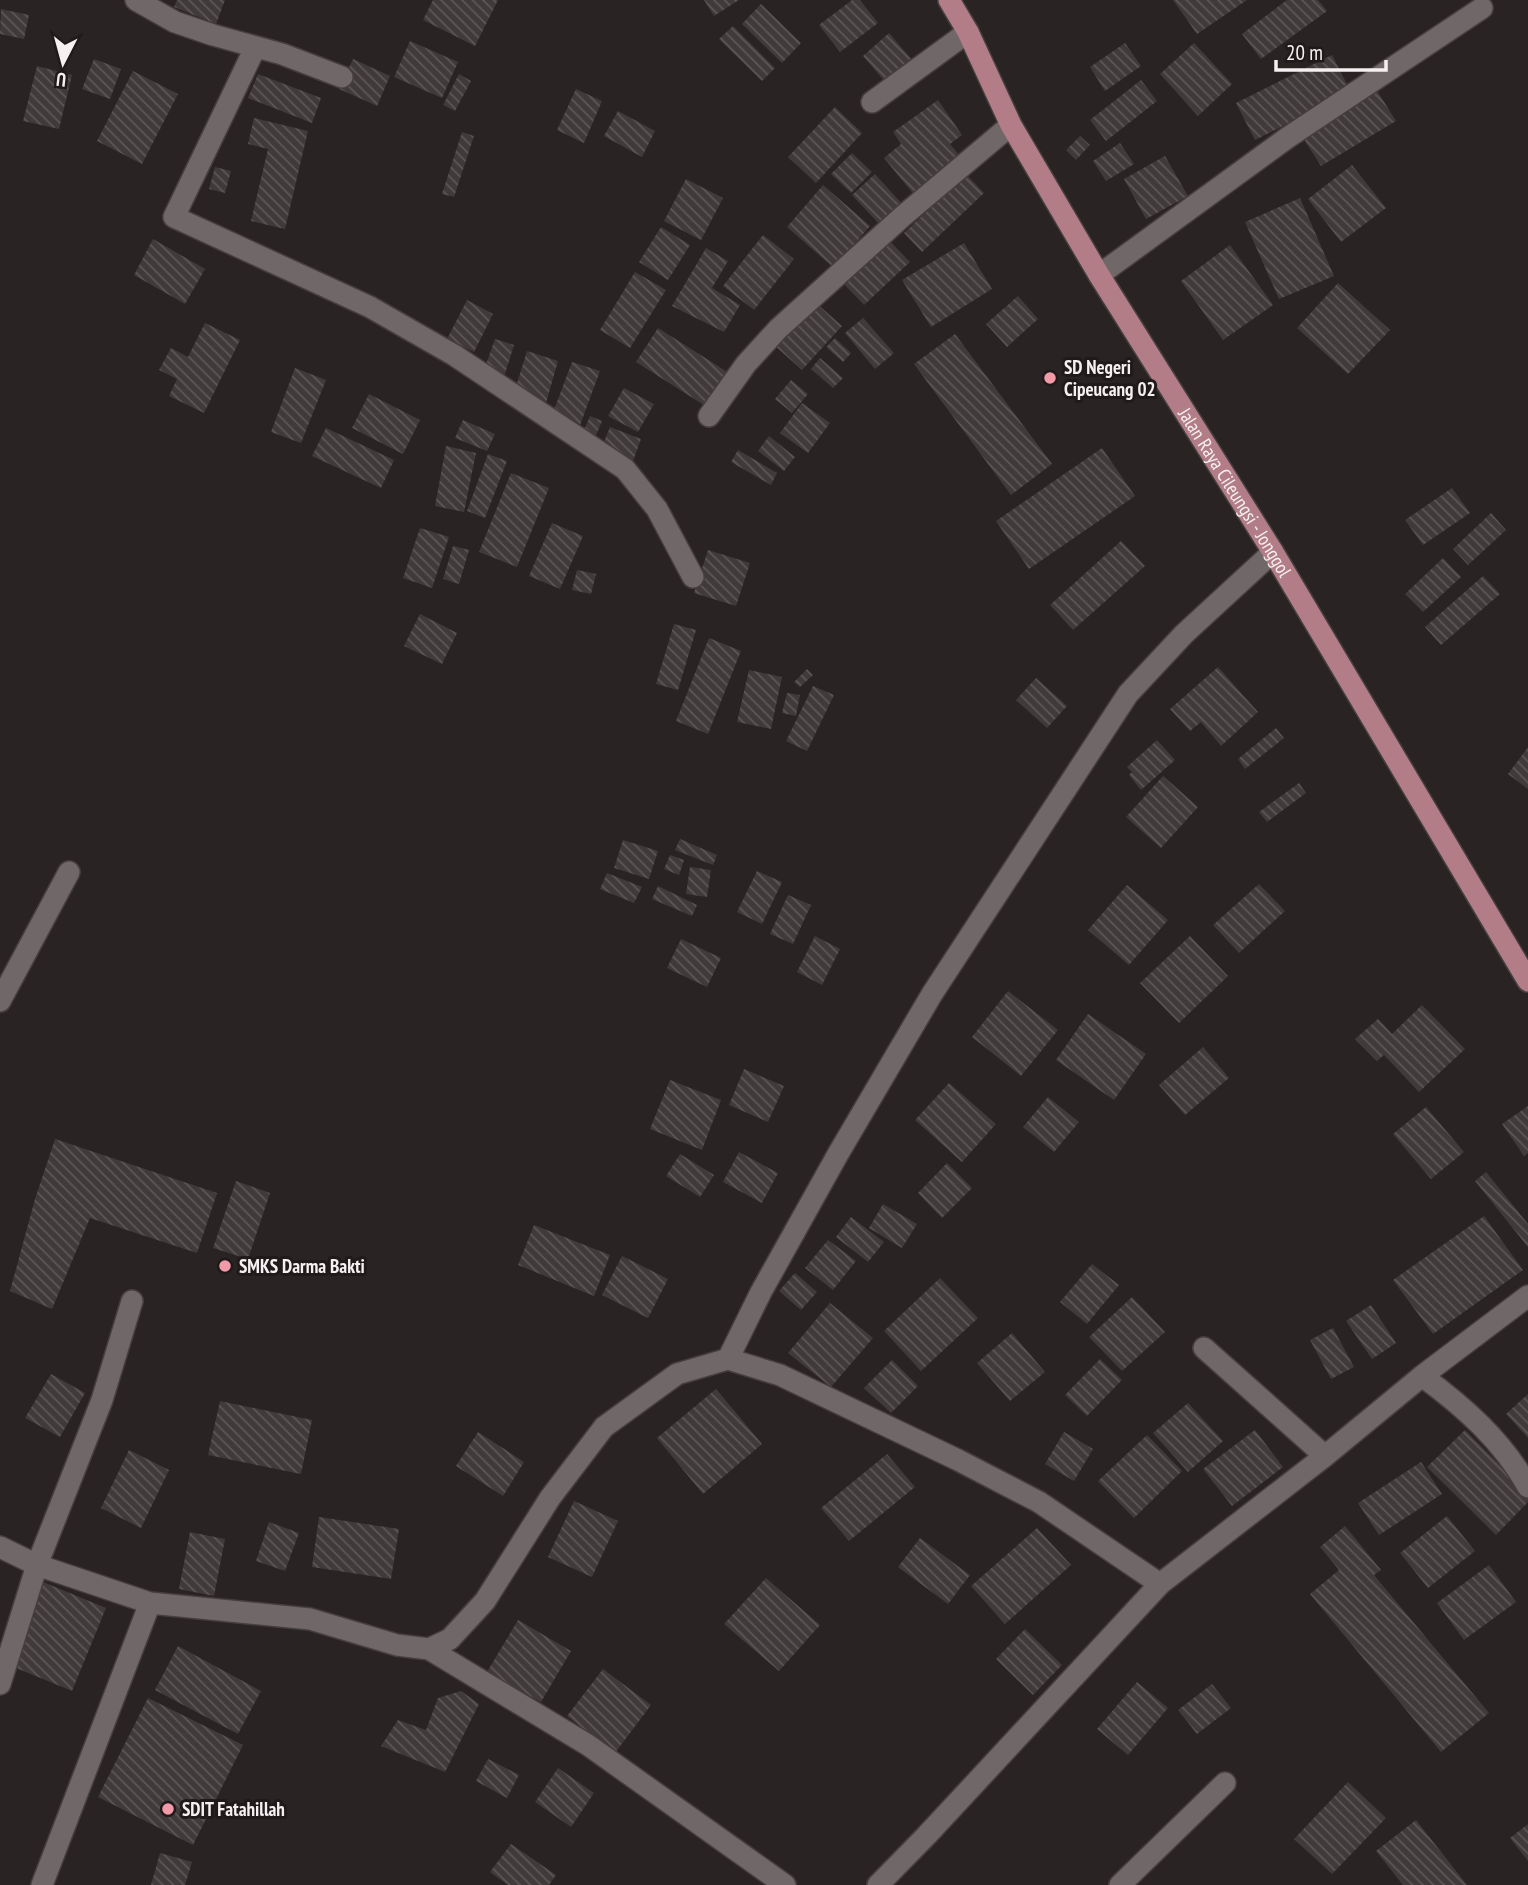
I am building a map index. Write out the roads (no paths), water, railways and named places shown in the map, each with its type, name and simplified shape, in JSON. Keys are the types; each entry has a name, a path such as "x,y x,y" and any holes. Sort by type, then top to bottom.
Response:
{"main road":[{"name":"Jalan Raya Cileungsi - Jonggol","path":"949,0 968,32 1011,125 1099,275 1273,552 1528,981"}],"street":[{"path":"136,0 175,22 282,54 342,78"},
{"path":"1099,275 1287,138 1482,8"},
{"path":"872,102 968,32"},
{"path":"255,48 174,217 370,307 454,355 625,469 657,509 693,577"},
{"path":"709,416 746,365 778,329 903,216 1011,125"},
{"path":"727,1359 838,1154 932,994 1128,694 1184,634 1273,552"},
{"path":"0,1001 69,872"},
{"path":"878,1885 1160,1584 1325,1456 1422,1376 1528,1296"},
{"path":"0,1684 37,1565 102,1400 132,1301"},
{"path":"1205,1348 1325,1456"},
{"path":"429,1649 450,1639 485,1601 550,1498 604,1427 677,1374 727,1359 779,1375 958,1460 1039,1502 1160,1584"},
{"path":"1422,1376 1457,1402 1491,1435 1528,1487"},
{"path":"0,1547 37,1565 150,1602 310,1619 397,1645 429,1649 587,1745 785,1885"},
{"path":"42,1885 150,1602"},
{"path":"1120,1885 1225,1783"}],"place":[{"name":"SD Negeri Cipeucang 02","path":"1050,378"},
{"name":"SMKS Darma Bakti","path":"225,1266"},
{"name":"SDIT Fatahillah","path":"168,1809"}]}
